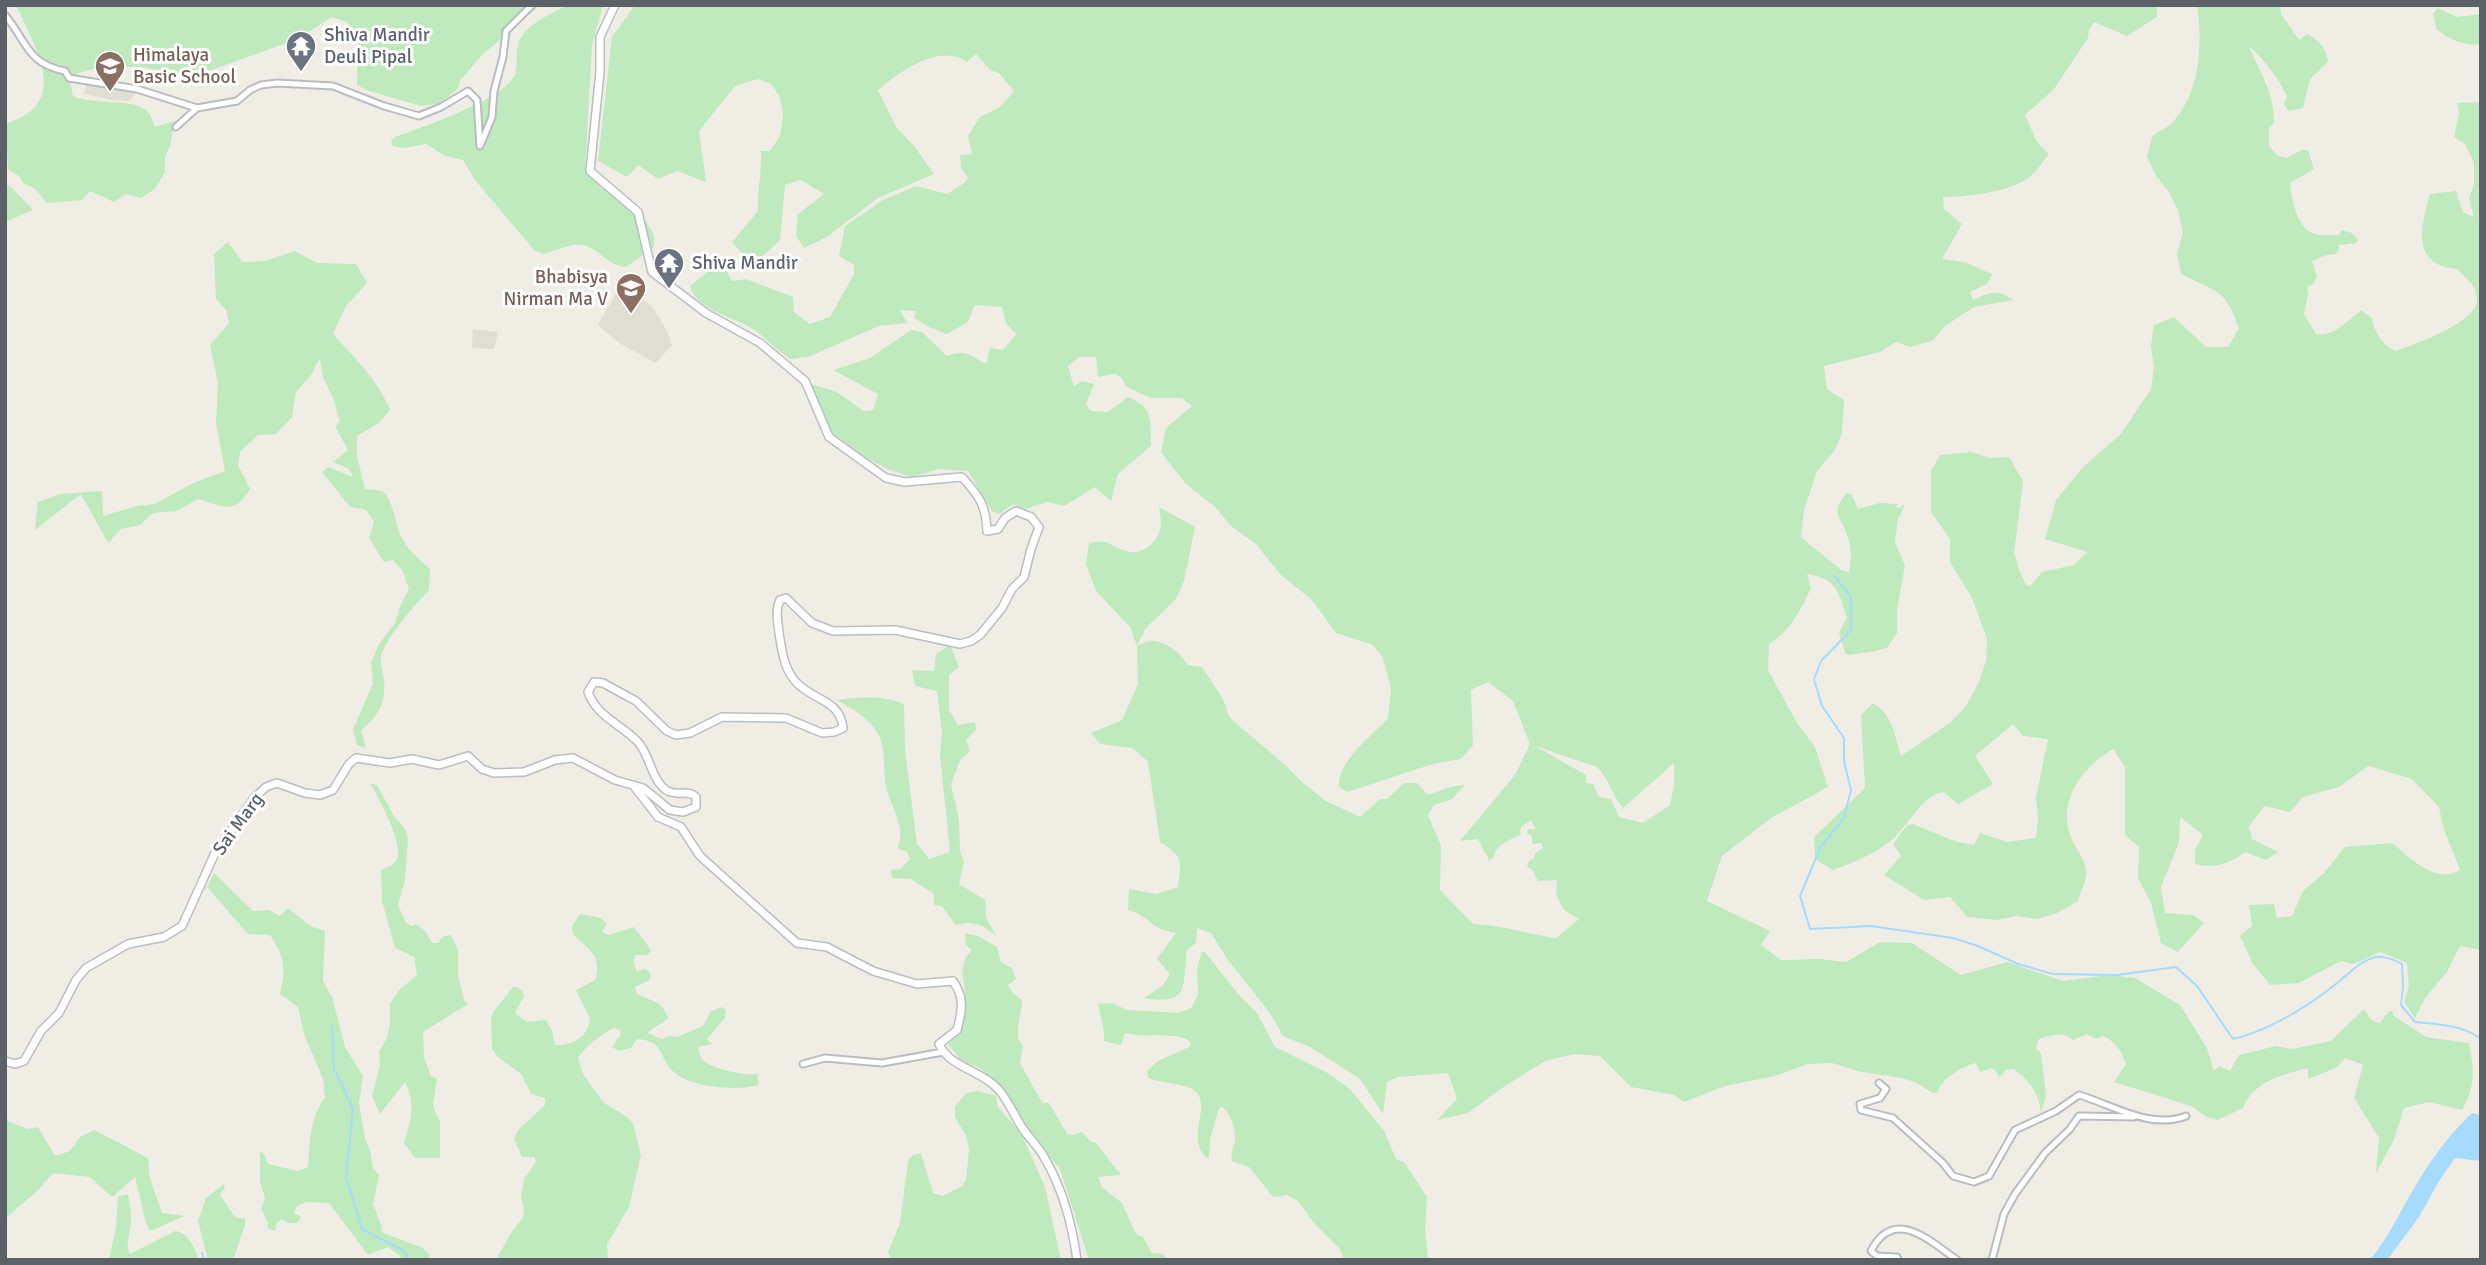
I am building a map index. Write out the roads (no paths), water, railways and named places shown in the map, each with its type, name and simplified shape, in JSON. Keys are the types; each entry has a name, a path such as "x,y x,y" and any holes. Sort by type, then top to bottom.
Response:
{"street":[{"path":"5,15 29,53 46,65 65,71 69,78 117,85 197,108 237,101 250,89 277,83 333,86 419,116 468,91 477,100 480,146 492,117 494,91 506,32 532,5"},
{"name":"Sai Marg","path":"5,1061 15,1064 24,1061 41,1031 59,1013 76,980 86,968 128,944 164,937 182,926 215,853 255,797 266,787 277,783 305,793 320,795 333,790 351,761 356,758 390,763 412,759 439,765 465,756 471,757 485,771 494,773 524,772 561,758 573,758 615,780 647,791 666,807 675,811 688,811 698,804 696,797 692,793 671,793 662,786 638,742 593,704 588,689 594,682 599,681 636,702 667,731 676,735 690,733 717,718 731,716 786,718 822,733 838,731 844,728 842,717 837,710 797,684 783,659 777,614 780,600 786,598 813,623 833,631 895,630 960,644 971,642 980,635 1002,608 1012,589 1024,577 1039,527 1031,517 1016,511 1005,518 998,529 987,530 986,510 962,477 905,482 886,478 829,437 805,380 760,343 706,313 652,272 638,212 590,171 600,72 600,37 615,5"},
{"path":"176,127 197,108"},
{"path":"632,784 657,817 681,827 700,856 797,943 827,947 873,971 916,985 953,981 959,989 963,1005 957,1030 939,1044 943,1052 955,1062 977,1072 999,1090 1043,1155 1073,1225 1077,1260"},
{"path":"803,1064 825,1058 882,1063 943,1052"},
{"path":"1879,1083 1886,1089 1880,1098 1860,1104 1861,1110 1893,1118 1943,1163 1953,1176 1974,1182 1989,1177 2015,1130 2056,1111 2080,1095 2141,1117"},
{"path":"1992,1260 2004,1214 2015,1194 2045,1153 2070,1129 2079,1116 2141,1117 2172,1122 2186,1116"},
{"path":"1898,1260 1897,1256 1877,1256 1871,1251 1876,1242 1900,1228 1913,1230 1957,1260"}],"water":[{"path":"2472,1113 2481,1115 2481,1161 2455,1158 2419,1217 2387,1260 2370,1260 2435,1156"}],"waterway":[{"path":"1834,576 1851,597 1851,630 1821,661 1814,679 1822,706 1844,738 1844,761 1851,790 1844,818 1821,846 1800,896 1810,929 1871,926 1953,938 2018,964 2053,974 2117,975 2176,967 2197,986 2233,1039 2261,1030 2290,1015 2330,989 2361,963 2371,958 2383,957 2402,964 2401,1005 2415,1022 2458,1028 2481,1039"},
{"path":"332,1025 334,1069 353,1109 346,1177 362,1229 404,1251 408,1260"},
{"path":"202,1253 204,1260"}],"place":[{"name":"Shiva Mandir Deuli Pipal","path":"301,73"},
{"name":"Himalaya Basic School","path":"110,93"},
{"name":"Shiva Mandir","path":"669,290"},
{"name":"Bhabisya Nirman Ma V","path":"631,315"}]}
